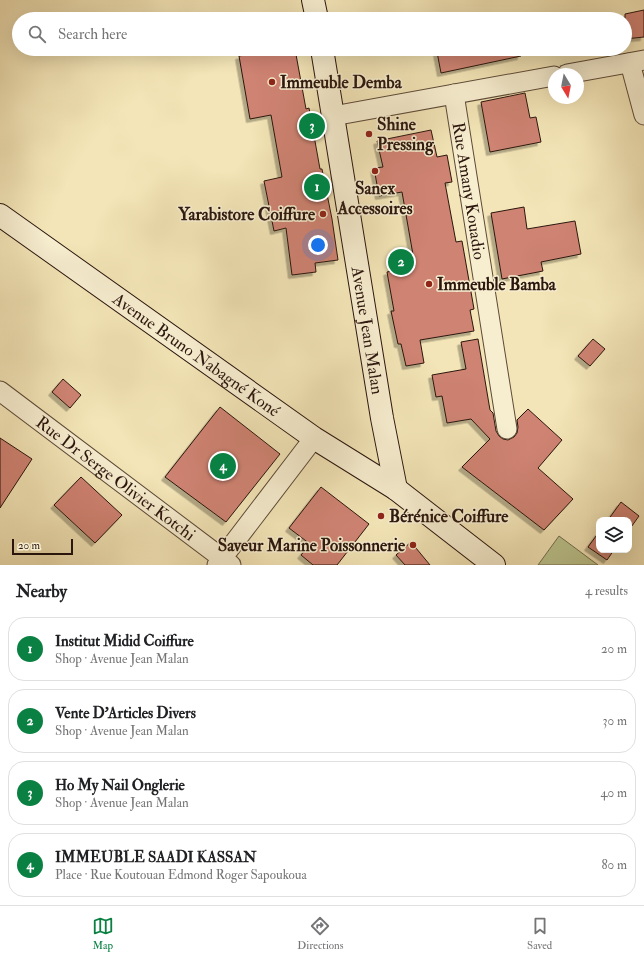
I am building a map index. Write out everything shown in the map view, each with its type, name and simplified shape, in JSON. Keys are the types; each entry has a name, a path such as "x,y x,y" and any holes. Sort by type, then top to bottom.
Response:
{"main road":[{"path":"313,0 316,12"},
{"name":"Avenue Jean Malan","path":"323,56 382,418 396,489"},
{"name":"Avenue Bruno Nabagné Koné","path":"0,215 314,438 396,489"},
{"path":"396,489 494,565"}],"street":[{"path":"584,71 637,61 644,115"},
{"path":"333,116 548,77"},
{"name":"Rue Amany Kouadio","path":"454,94 507,429"},
{"name":"Rue Dr Serge Olivier Kotchi","path":"0,391 223,563"},
{"path":"223,563 314,438"}],"green space":[{"path":"559,536 598,565 538,565"}],"building":[{"path":"644,10 644,37 632,38 632,13"},
{"path":"239,56 296,56 306,109 309,108 320,169 322,169 338,260 315,263 316,272 292,275 286,228 274,231 264,181 282,177 271,115 250,119"},
{"path":"438,56 521,56 441,73"},
{"path":"525,93 530,118 536,117 541,142 490,152 481,102"},
{"path":"431,130 437,157 447,155 452,182 445,183 456,242 462,241 474,309 470,310 474,331 420,340 424,363 406,366 401,344 398,344 391,311 394,311 387,272 415,266 402,192 379,196 374,168 383,167 377,141"},
{"path":"524,207 527,229 575,221 581,254 541,262 543,271 502,279 491,213"},
{"path":"478,339 490,410 493,413 496,431 499,436 508,440 514,437 517,433 517,420 528,409 562,440 538,468 573,499 544,530 462,467 490,439 471,419 447,423 442,396 436,397 432,375 466,369 461,342"},
{"path":"593,339 605,349 590,366 578,356"},
{"path":"63,379 81,395 70,408 52,392"},
{"path":"220,407 280,454 226,522 165,477"},
{"path":"0,438 32,459 0,508"},
{"path":"81,477 122,515 95,543 54,505"},
{"path":"321,487 369,524 337,565 313,565 301,555 310,544 289,528"},
{"path":"621,502 639,516 632,526 632,517 610,517"},
{"path":"596,536 596,552 588,547"},
{"path":"411,542 430,565 405,565 396,555"},
{"path":"597,553 612,553 607,560"}],"place":[{"name":"Immeuble Demba","path":"272,82"},
{"name":"Ho My Nail Onglerie","path":"312,126"},
{"name":"Shine Pressing","path":"369,134"},
{"name":"Sanex Accessoires","path":"375,171"},
{"name":"Institut Midid Coiffure","path":"317,187"},
{"name":"Yarabistore Coiffure","path":"323,214"},
{"name":"Vente D'Articles Divers","path":"401,262"},
{"name":"Immeuble Bamba","path":"429,284"},
{"name":"IMMEUBLE SAADI KASSAN","path":"223,466"},
{"name":"Bérénice Coiffure","path":"381,516"},
{"name":"Saveur Marine Poissonnerie","path":"413,545"}]}
